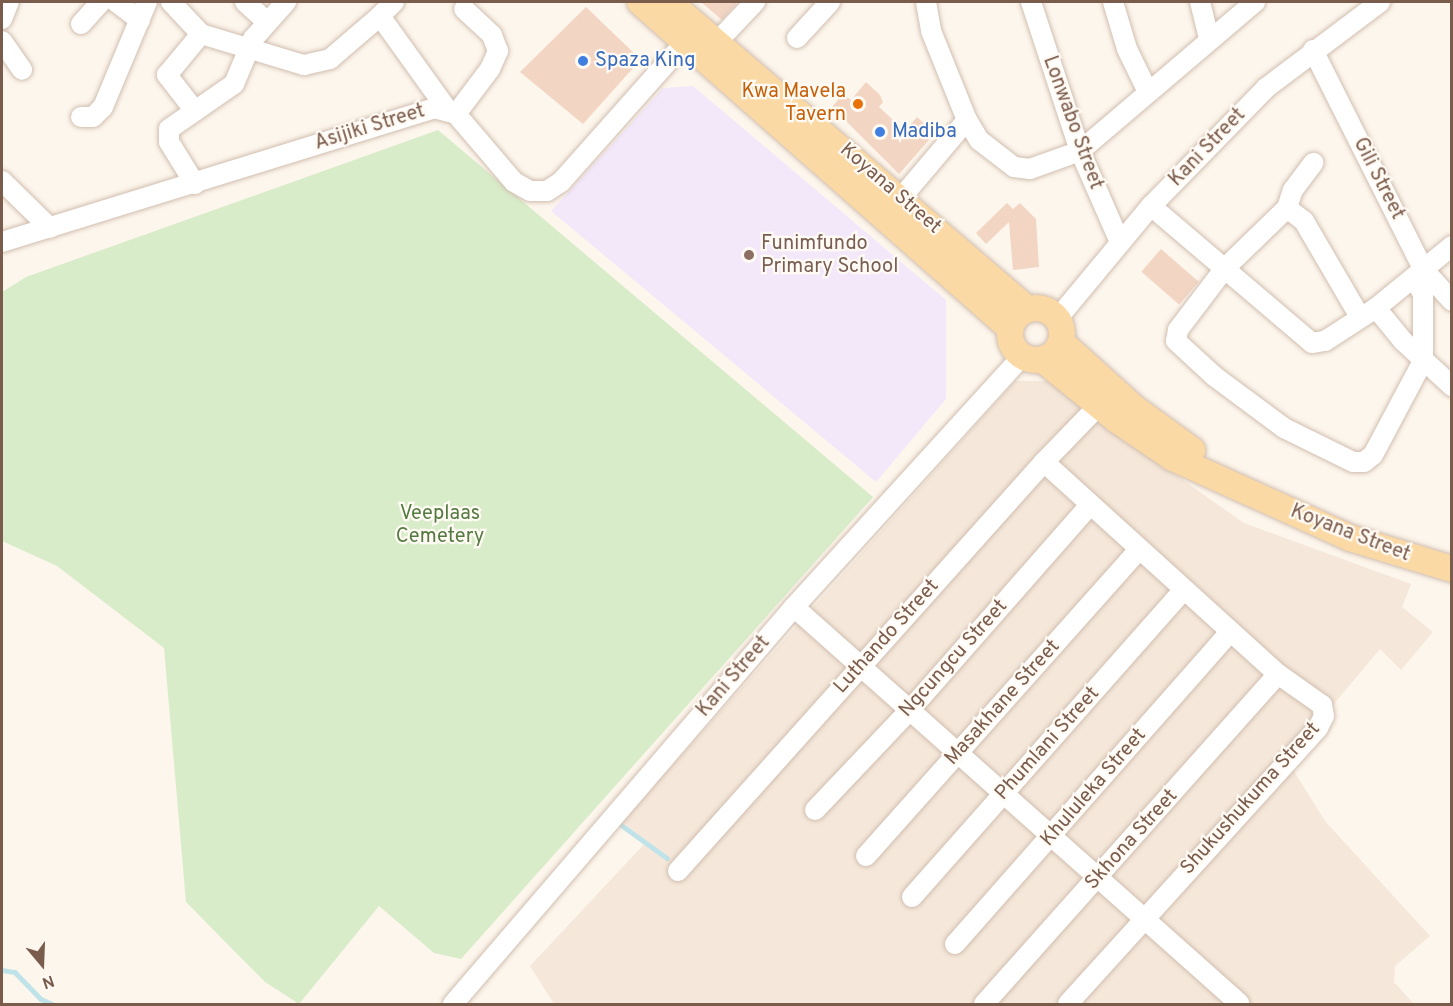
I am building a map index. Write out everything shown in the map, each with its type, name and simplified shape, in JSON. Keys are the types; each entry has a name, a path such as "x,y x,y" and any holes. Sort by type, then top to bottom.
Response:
{"main road":[{"name":"Koyana Street","path":"640,2 1010,328"},
{"name":"Koyana Street","path":"669,2 901,198 1027,309"},
{"path":"1044,308 1060,330 1032,358 1012,346 1010,328 1014,320 1027,309 1044,308"},
{"name":"Koyana Street","path":"1060,330 1134,408 1251,492"},
{"name":"Koyana Street","path":"1032,358 1173,458 1350,538 1452,569"}],"street":[{"path":"2,19 9,2"},
{"path":"81,24 101,2"},
{"path":"81,117 93,117 103,107 143,10 116,2"},
{"path":"171,2 201,34 298,64 316,65 336,54 394,2"},
{"path":"245,2 266,21"},
{"path":"195,184 168,136 174,124 234,84 248,50 266,21 286,2"},
{"path":"716,43 755,2"},
{"path":"797,38 830,2"},
{"path":"926,2 932,31 967,120 979,140 1014,167 1030,169 1080,152 1209,39 1255,2"},
{"name":"Lonwabo Street","path":"1031,2 1080,152 1120,242"},
{"path":"1113,2 1127,50 1148,93"},
{"path":"1200,2 1209,39"},
{"name":"Kani Street","path":"1060,330 1120,242 1151,206 1266,88 1313,50 1380,2"},
{"path":"380,16 451,111 490,69 498,51 492,35 464,9"},
{"path":"195,111 166,75 201,34"},
{"path":"2,41 22,70"},
{"name":"Asijiki Street","path":"2,242 195,184 408,115 451,111 514,182 530,191 547,192 561,182 686,41"},
{"name":"Gili Street","path":"1313,50 1418,274 1452,301"},
{"path":"901,198 967,120"},
{"path":"1313,163 1293,190 1287,208 1225,268 1178,330 1179,347 1247,402 1328,450 1358,463 1369,459 1423,362 1423,294 1418,274"},
{"path":"2,181 50,228"},
{"path":"1151,206 1312,343 1325,340 1368,313 1452,246"},
{"path":"1287,208 1304,220 1368,313 1452,386"},
{"name":"Kani Street","path":"453,1005 794,608 1032,358"},
{"name":"Luthando Street","path":"678,871 1044,462 1098,406"},
{"name":"Shukushukuma Street","path":"1044,462 1278,674 1322,705 1324,716 1318,728 1068,1005"},
{"name":"Ngcungcu Street","path":"815,810 909,711 1090,505"},
{"name":"Masakhane Street","path":"866,856 1140,549"},
{"name":"Phumlani Street","path":"912,897 1184,590"},
{"path":"794,608 1239,1003"},
{"name":"Khululeka Street","path":"955,944 1231,631"},
{"name":"Skhona Street","path":"984,1005 1278,674"}],"shaded area":[{"name":"Funimfundo Primary School","path":"693,86 946,300 946,399 876,482 551,211 663,88"},
{"path":"1015,381 1052,381 1095,418 1244,523 1411,584 1402,607 1433,632 1401,670 1380,649 1287,760 1325,821 1430,936 1395,966 1394,982 1414,1004 554,1004 530,966 647,841 622,822"}],"green space":[{"name":"Veeplaas Cemetery","path":"438,130 873,497 461,959 434,953 379,906 299,1004 265,982 186,902 164,648 57,566 2,541 2,292 26,277"}],"building":[{"path":"701,2 738,2 722,20"},
{"name":"Spaza King","path":"586,7 636,55 634,67 583,124 520,72"},
{"path":"866,82 880,95 883,102 879,107 905,131 917,117 935,133 899,174 832,107 843,94 851,100"},
{"path":"1007,203 1013,209 1020,203 1036,219 1039,267 1013,270 1009,222 986,244 976,233"},
{"path":"1161,249 1199,282 1179,304 1141,272"}],"waterway":[{"path":"616,821 667,858"},
{"path":"2,970 15,972 41,999 52,1004"}],"place":[{"name":"Spaza King","path":"583,61"},
{"name":"Kwa Mavela Tavern","path":"858,104"},
{"name":"Madiba","path":"880,132"},
{"name":"Funimfundo Primary School","path":"749,255"}]}
